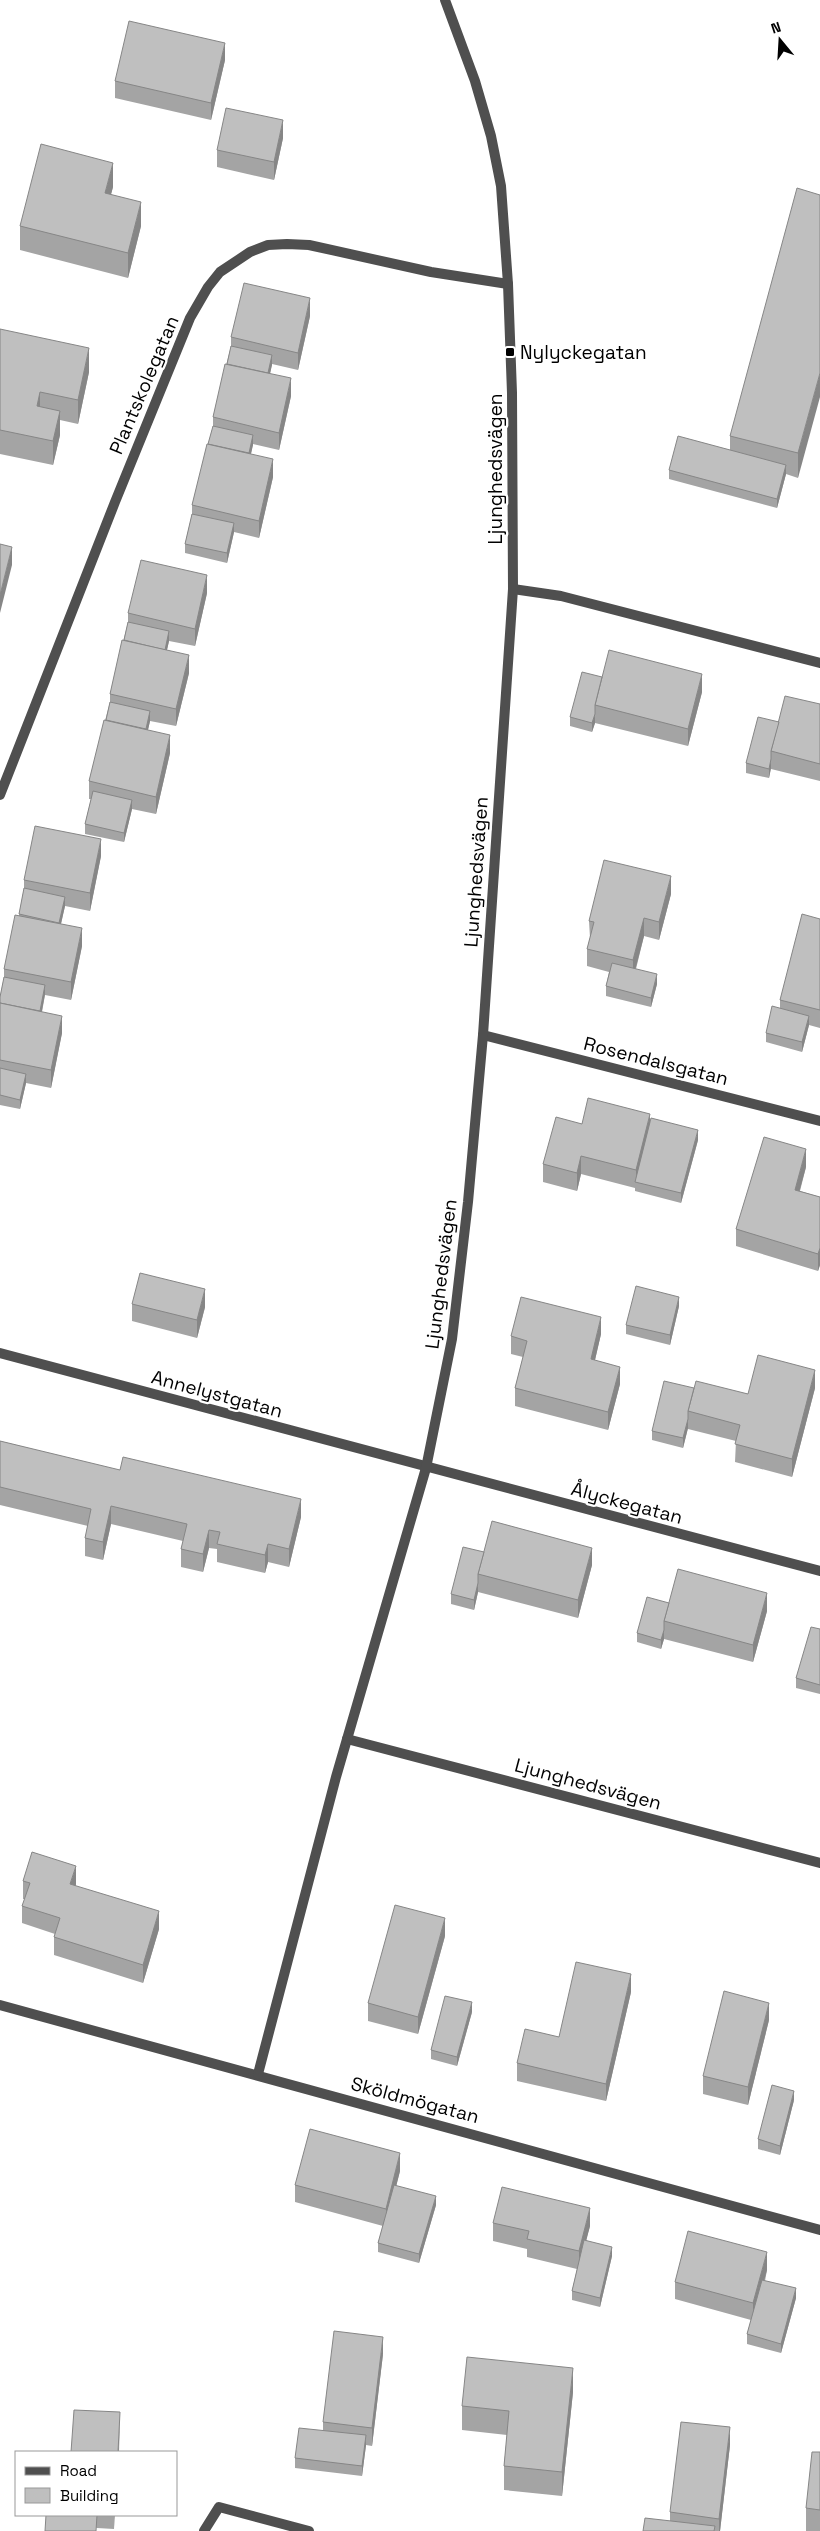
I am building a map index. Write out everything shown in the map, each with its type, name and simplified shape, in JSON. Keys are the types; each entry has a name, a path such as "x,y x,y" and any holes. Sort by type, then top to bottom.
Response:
{"street":[{"name":"Ljunghedsvägen","path":"258,2074 347,1739 426,1468 452,1339 462,1270 483,1035 513,589 512,393 508,284 500,186 491,136 464,48 445,0"},
{"name":"Plantskolegatan","path":"0,795 114,502 190,318 208,287 220,272 250,252 268,245 287,244 310,245 431,272 508,284"},
{"path":"513,589 561,596 820,663"},
{"name":"Rosendalsgatan","path":"483,1035 820,1121"},
{"name":"Annelystgatan","path":"0,1353 426,1468"},
{"name":"Ålyckegatan","path":"426,1468 820,1572"},
{"name":"Ljunghedsvägen","path":"347,1739 820,1863"},
{"name":"Sköldmögatan","path":"0,2005 258,2074 820,2230"},
{"path":"204,2531 219,2507 309,2531"}],"building":[{"path":"129,21 225,43 211,103 115,81"},
{"path":"226,108 283,120 274,162 217,150"},
{"path":"41,144 113,163 105,193 141,202 128,253 20,226"},
{"path":"797,188 820,195 820,373 798,453 730,436"},
{"path":"244,283 310,298 298,353 231,337"},
{"path":"0,329 89,348 78,400 40,392 37,406 60,411 53,441 0,430"},
{"path":"231,346 272,355 268,373 227,364"},
{"path":"225,364 291,378 279,433 213,417"},
{"path":"213,426 253,435 249,453 208,444"},
{"path":"678,436 786,465 777,499 669,470"},
{"path":"207,444 273,459 259,521 192,505"},
{"path":"192,514 234,523 227,553 185,544"},
{"path":"0,544 12,547 0,595"},
{"path":"141,560 207,575 195,629 128,613"},
{"path":"128,622 169,631 165,650 124,640"},
{"path":"122,640 189,655 176,709 110,694"},
{"path":"609,650 702,674 688,729 595,705"},
{"path":"582,672 602,677 592,723 570,717"},
{"path":"785,696 820,704 820,764 771,751"},
{"path":"110,702 150,711 146,729 106,720"},
{"path":"758,717 779,722 771,751 769,769 746,763"},
{"path":"104,720 170,735 156,797 89,781"},
{"path":"93,791 132,800 124,833 85,824"},
{"path":"35,826 101,839 90,893 24,880"},
{"path":"604,860 671,876 659,922 644,918 633,960 587,949 594,922 589,921"},
{"path":"24,888 65,897 59,923 19,914"},
{"path":"802,914 820,919 820,1010 780,1000"},
{"path":"15,915 82,928 71,982 4,969"},
{"path":"612,963 657,974 651,998 606,986"},
{"path":"4,977 45,985 40,1011 0,1003"},
{"path":"0,1003 62,1016 51,1070 0,1060"},
{"path":"772,1006 809,1016 802,1042 766,1033"},
{"path":"0,1068 26,1074 20,1100 0,1095"},
{"path":"588,1098 650,1114 636,1170 581,1156 577,1173 543,1164 556,1117 582,1124"},
{"path":"651,1118 698,1130 681,1193 635,1182"},
{"path":"764,1137 806,1149 795,1190 820,1197 820,1248 818,1254 736,1229"},
{"path":"140,1273 205,1289 197,1320 132,1304"},
{"path":"636,1286 679,1297 670,1335 626,1325"},
{"path":"521,1297 601,1317 591,1359 620,1367 608,1412 515,1388 527,1341 511,1336"},
{"path":"758,1355 815,1370 792,1459 735,1444 740,1425 688,1411 696,1381 748,1394"},
{"path":"664,1381 694,1388 683,1438 652,1431"},
{"path":"0,1441 120,1470 123,1457 301,1499 289,1549 268,1544 265,1555 217,1544 220,1532 209,1530 203,1554 181,1549 187,1524 111,1506 103,1542 85,1538 91,1509 0,1487"},
{"path":"492,1521 592,1548 578,1600 478,1574"},
{"path":"463,1547 484,1552 474,1600 451,1594"},
{"path":"678,1569 767,1593 753,1645 664,1621"},
{"path":"647,1597 669,1603 661,1640 637,1633"},
{"path":"811,1627 820,1629 820,1685 796,1678"},
{"path":"32,1852 76,1866 70,1884 159,1911 143,1965 54,1937 60,1918 22,1906 30,1883 23,1881"},
{"path":"395,1905 445,1918 418,2017 368,2003"},
{"path":"576,1962 631,1974 606,2084 517,2063 525,2029 559,2037"},
{"path":"724,1991 769,2003 748,2087 703,2076"},
{"path":"445,1996 472,2002 457,2057 431,2050"},
{"path":"772,2085 794,2091 780,2146 758,2139"},
{"path":"310,2129 400,2153 386,2209 295,2185"},
{"path":"394,2185 436,2196 419,2254 378,2243"},
{"path":"502,2187 590,2208 579,2251 527,2239 529,2231 493,2223"},
{"path":"688,2231 767,2252 753,2303 675,2282"},
{"path":"584,2240 612,2247 600,2298 572,2291"},
{"path":"762,2280 796,2288 781,2344 747,2334"},
{"path":"334,2331 383,2337 372,2428 323,2422"},
{"path":"467,2357 573,2368 562,2472 504,2466 509,2411 462,2406"},
{"path":"74,2410 120,2412 118,2451 71,2451"},
{"path":"681,2422 730,2427 719,2519 670,2512"},
{"path":"299,2428 366,2435 362,2466 295,2458"},
{"path":"812,2452 820,2452 820,2510 806,2508"},
{"path":"46,2516 97,2516 96,2531 45,2531"},
{"path":"645,2518 715,2526 714,2531 643,2531"}],"place":[{"name":"Nylyckegatan","path":"510,352"}]}
